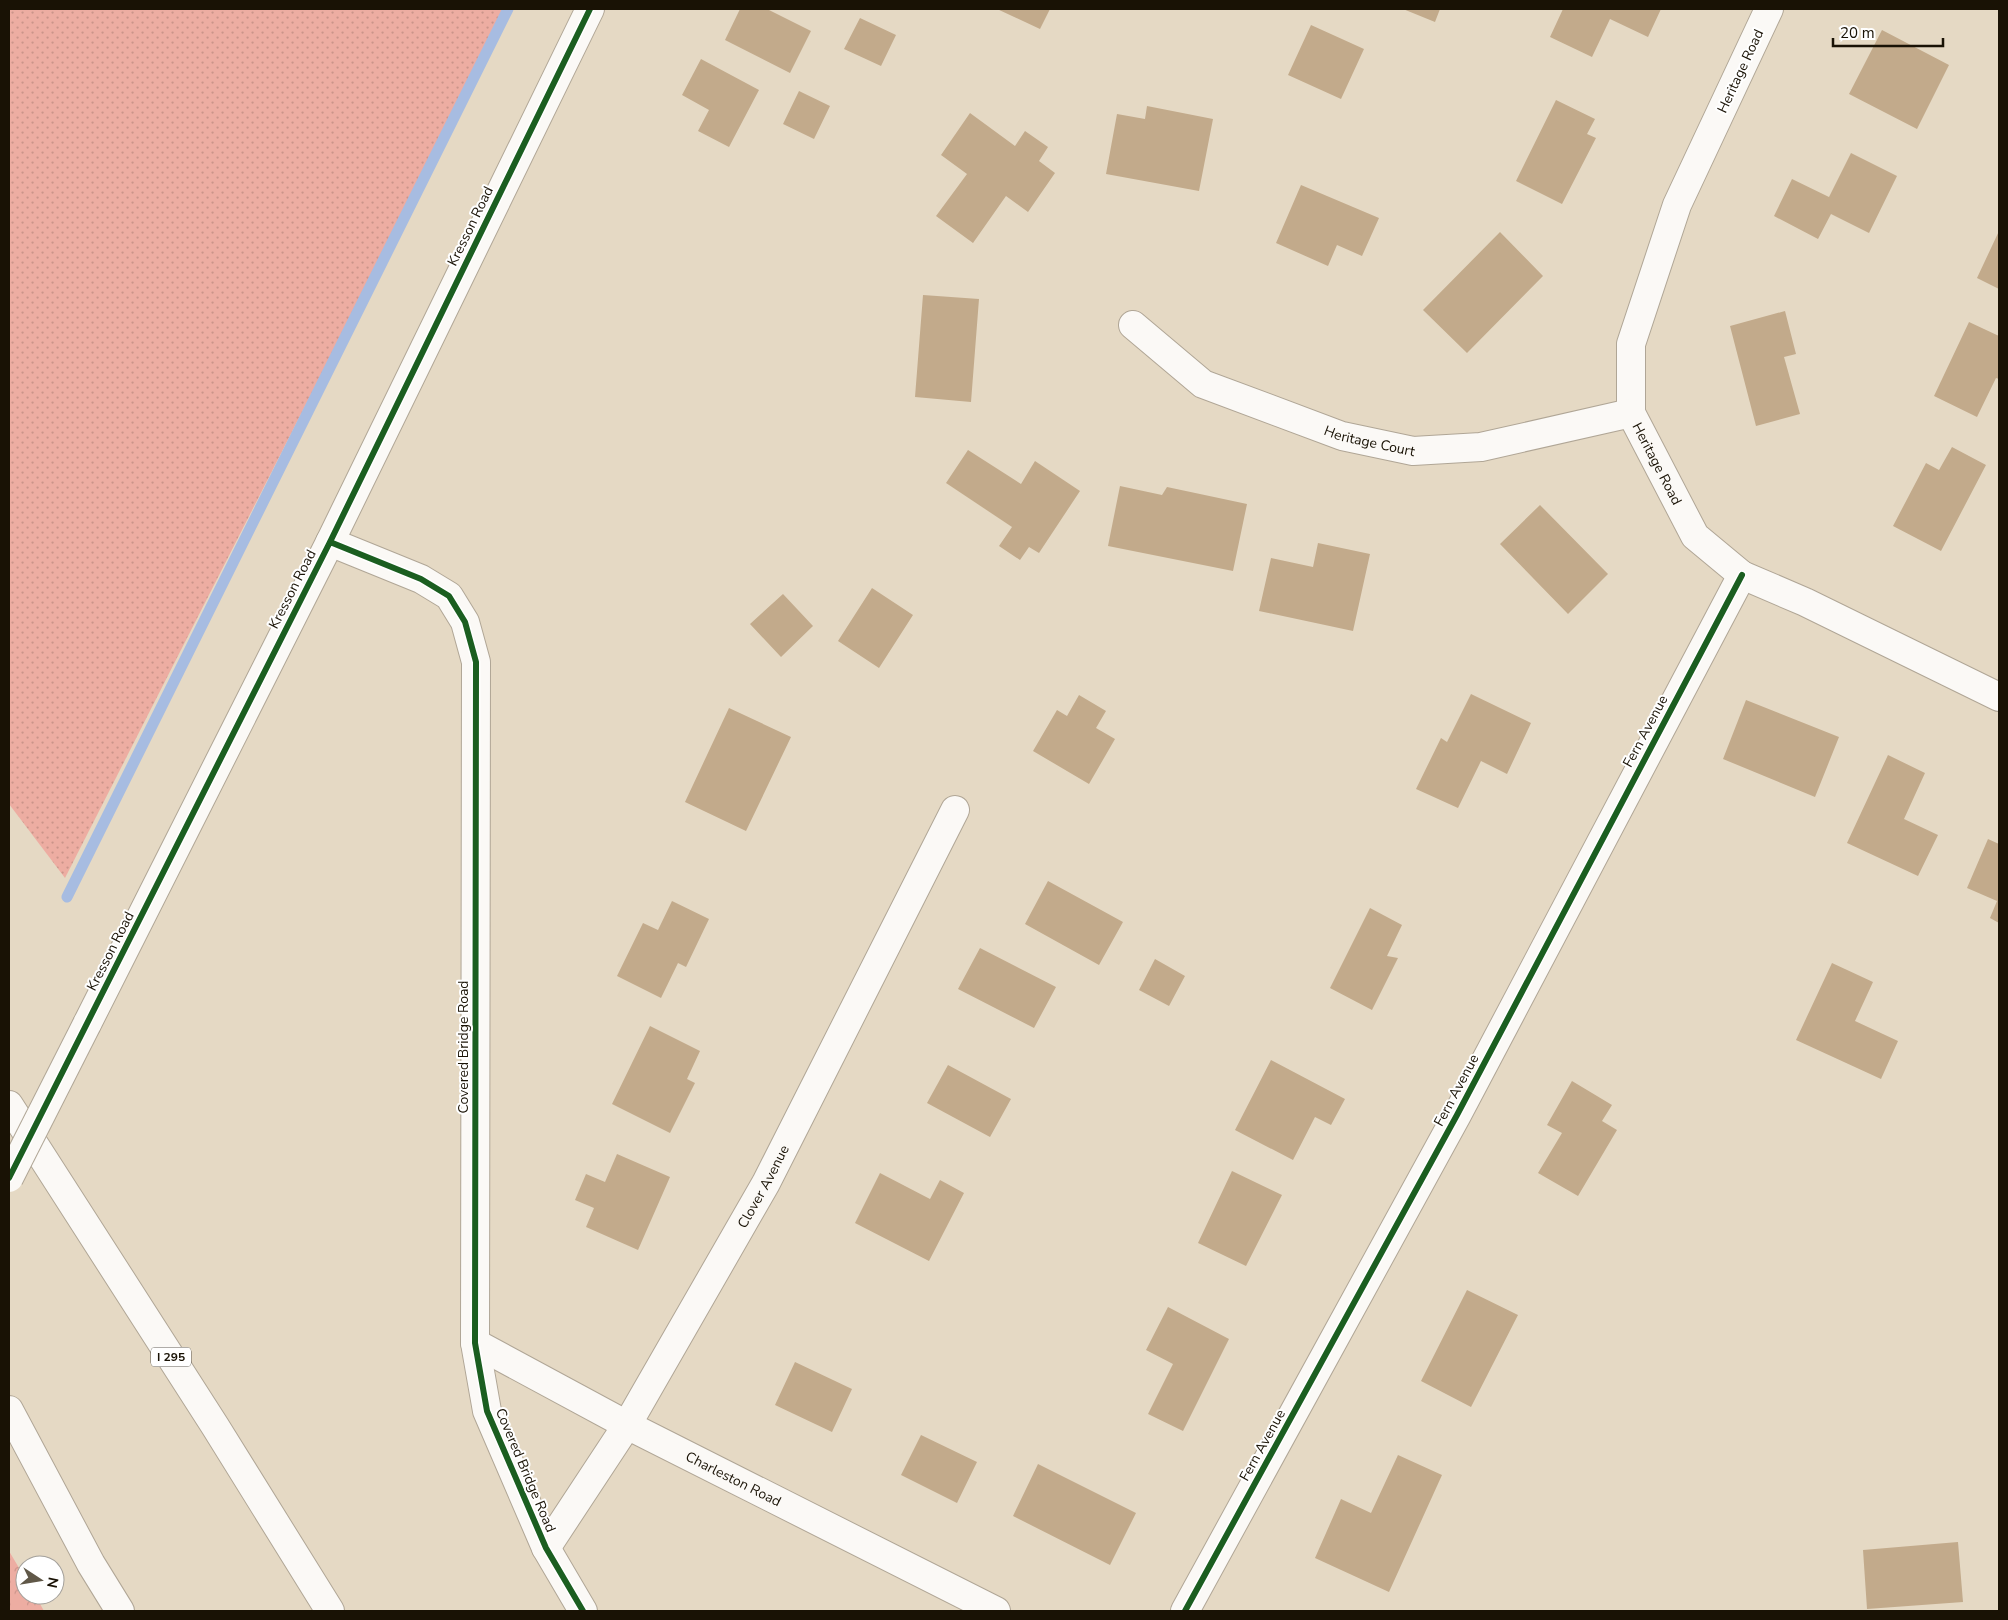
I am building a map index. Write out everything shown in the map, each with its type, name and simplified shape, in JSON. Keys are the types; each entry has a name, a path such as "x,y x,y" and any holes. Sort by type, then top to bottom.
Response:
{"main road":[{"name":"Kresson Road","path":"9,1178 330,542 590,9"},
{"name":"Heritage Road","path":"1769,9 1677,205 1631,344 1631,413 1695,536 1742,575 1805,602 1998,692"},
{"name":"Heritage Court","path":"1133,325 1203,384 1342,436 1413,451 1481,447 1631,413"},
{"name":"Covered Bridge Road","path":"330,542 422,579 449,596 466,622 476,662 475,1343 487,1411 546,1548 583,1611"},
{"name":"Fern Avenue","path":"1185,1611 1457,1115 1742,575"},
{"name":"Clover Avenue","path":"546,1548 627,1425 766,1183 954,810"},
{"name":"I 295","path":"9,1105 215,1426 330,1611"},
{"name":"Charleston Road","path":"475,1343 627,1425 996,1611"},
{"path":"9,1410 92,1564 120,1611"}],"green space":[{"path":"9,9 507,9 65,878 9,804"},
{"path":"9,1551 15,1561 15,1605 41,1605 44,1611 9,1611"}],"building":[{"path":"740,9 767,9 811,31 790,73 725,40"},
{"path":"997,9 1050,9 1040,29"},
{"path":"1403,9 1440,9 1435,22"},
{"path":"1563,9 1661,9 1648,37 1610,19 1592,57 1550,37"},
{"path":"860,18 896,35 881,66 844,49"},
{"path":"1311,25 1364,49 1341,99 1288,75"},
{"path":"1882,30 1949,65 1917,129 1849,94"},
{"path":"701,59 759,90 729,147 698,131 709,110 682,95"},
{"path":"799,91 830,106 814,139 783,124"},
{"path":"1556,100 1595,119 1587,134 1596,138 1562,204 1516,181"},
{"path":"1147,106 1213,119 1199,191 1106,174 1117,114 1145,119"},
{"path":"970,113 1015,146 1025,131 1048,147 1039,161 1055,173 1028,212 1006,196 973,243 936,216 967,174 941,155"},
{"path":"1851,153 1897,176 1869,233 1831,214 1818,239 1774,216 1792,179 1829,197"},
{"path":"1301,185 1379,218 1362,256 1337,245 1328,266 1276,243"},
{"path":"1999,231 1999,289 1977,278"},
{"path":"1500,232 1543,276 1467,353 1423,310"},
{"path":"923,295 979,299 971,402 915,397"},
{"path":"1785,311 1796,354 1784,357 1800,414 1756,426 1730,326"},
{"path":"1969,322 1999,336 1999,379 1996,378 1977,417 1934,396"},
{"path":"1952,447 1986,465 1941,551 1893,526 1926,463 1939,470"},
{"path":"968,450 1021,484 1035,461 1080,491 1039,553 1029,547 1020,560 999,546 1012,527 946,483"},
{"path":"1120,486 1162,495 1167,487 1247,504 1233,571 1108,546"},
{"path":"1540,505 1608,574 1568,614 1500,544"},
{"path":"1318,543 1370,554 1353,631 1259,611 1271,558 1313,567"},
{"path":"872,588 913,615 879,668 838,641"},
{"path":"783,594 813,626 781,657 750,624"},
{"path":"1471,694 1531,723 1507,774 1481,761 1458,808 1416,789 1441,738 1447,742"},
{"path":"1079,695 1106,711 1096,728 1115,739 1089,784 1033,751 1057,710 1067,716"},
{"path":"1746,700 1839,737 1815,797 1723,759"},
{"path":"729,708 791,737 746,831 685,802"},
{"path":"1888,755 1925,773 1904,819 1938,835 1918,876 1847,843"},
{"path":"1988,839 1999,844 1999,923 1990,918 1997,901 1967,888"},
{"path":"1048,881 1123,922 1099,965 1025,924"},
{"path":"672,901 709,919 686,967 678,963 661,998 617,976 643,923 658,930"},
{"path":"1370,908 1402,925 1387,956 1398,958 1372,1010 1330,988"},
{"path":"980,948 1056,987 1034,1028 958,989"},
{"path":"1155,959 1185,976 1169,1006 1139,990"},
{"path":"1832,963 1873,982 1855,1021 1898,1041 1881,1079 1796,1040"},
{"path":"650,1026 700,1051 687,1079 695,1083 670,1133 612,1104"},
{"path":"1271,1060 1345,1099 1331,1125 1315,1117 1293,1160 1235,1130"},
{"path":"948,1065 1011,1099 990,1137 927,1103"},
{"path":"1572,1081 1612,1105 1602,1121 1617,1130 1578,1196 1538,1173 1562,1133 1547,1125"},
{"path":"617,1154 670,1177 638,1250 586,1227 594,1208 575,1200 586,1174 605,1182"},
{"path":"1232,1171 1282,1195 1246,1266 1198,1243"},
{"path":"880,1173 930,1199 940,1180 964,1193 929,1261 855,1223"},
{"path":"1467,1290 1518,1315 1471,1407 1421,1381"},
{"path":"1168,1307 1229,1339 1183,1431 1148,1414 1173,1364 1146,1350"},
{"path":"795,1362 852,1389 832,1432 775,1405"},
{"path":"921,1435 977,1462 957,1503 901,1475"},
{"path":"1398,1455 1442,1475 1389,1592 1315,1558 1341,1499 1371,1513"},
{"path":"1038,1464 1136,1513 1110,1565 1013,1516"},
{"path":"1958,1542 1963,1602 1867,1609 1863,1550"}],"waterway":[{"path":"67,897 508,9"}],"cycle path":[{"path":"9,1178 330,542 590,9"},
{"path":"330,542 421,579 449,596 465,622 476,662 475,1343 487,1411 546,1548 583,1611"},
{"path":"1185,1611 1457,1115 1742,575"}]}
